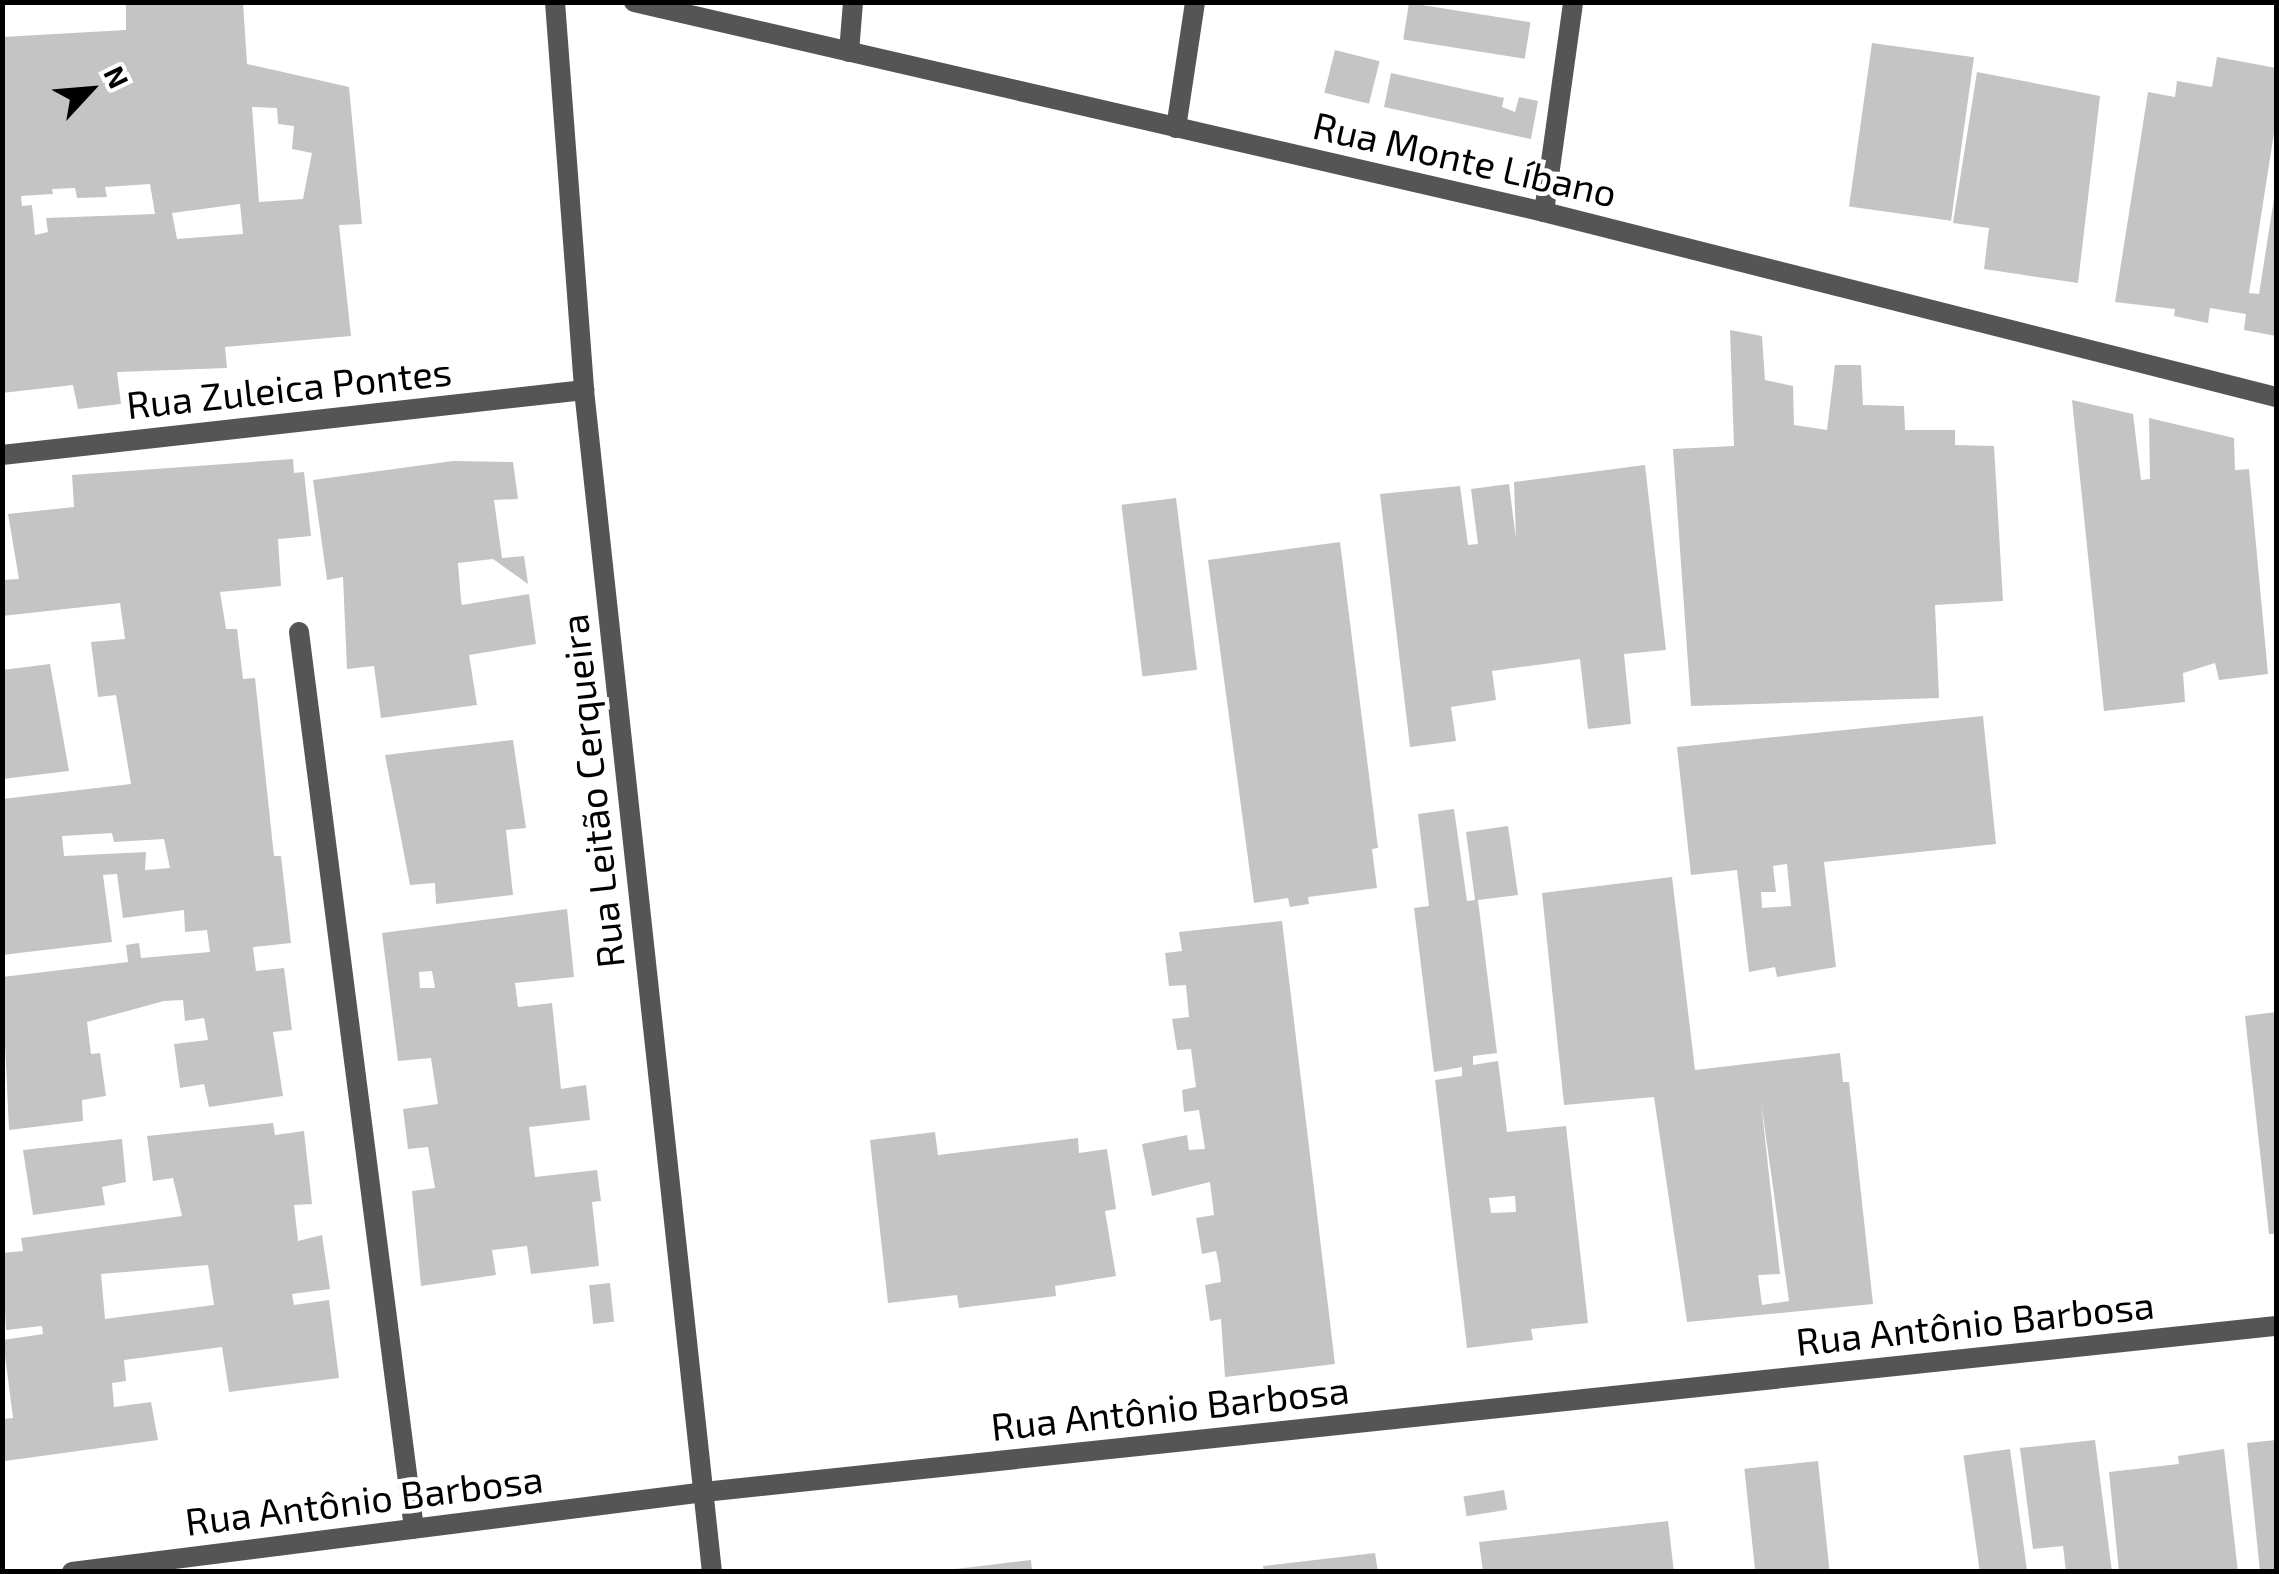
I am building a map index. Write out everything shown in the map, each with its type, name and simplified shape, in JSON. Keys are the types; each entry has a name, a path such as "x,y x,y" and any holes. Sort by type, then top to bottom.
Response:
{"street":[{"name":"Rua Leitão Cerqueira","path":"555,2 584,390 712,1572"},
{"name":"Rua Monte Líbano","path":"634,2 1544,212 2276,397"},
{"path":"848,52 853,2"},
{"path":"1176,128 1195,2"},
{"path":"1544,212 1573,2"},
{"name":"Rua Zuleica Pontes","path":"2,454 584,390"},
{"path":"299,632 414,1529"},
{"name":"Rua Antônio Barbosa","path":"72,1572 704,1492 2276,1326"}],"building":[{"path":"126,2 243,2 247,64 349,87 362,224 339,225 351,336 225,347 227,368 117,372 121,404 78,409 73,385 2,393 2,37 126,30","holes":["252,107 277,108 278,124 294,126 292,149 312,153 303,199 259,202","150,184 155,214 46,218 48,232 35,235 32,205 22,206 21,196 53,194 52,189 75,188 77,198 107,197 105,187","240,204 243,234 177,239 172,213"]},
{"path":"1409,3 1530,22 1525,59 1403,40"},
{"path":"1872,43 1974,57 1951,221 1849,206"},
{"path":"1335,50 1380,61 1369,104 1324,93"},
{"path":"2217,57 2276,68 2276,120 2249,293 2259,294 2276,186 2276,336 2244,330 2246,314 2210,308 2208,323 2174,316 2175,309 2115,302 2148,92 2175,97 2177,81 2212,87"},
{"path":"1977,72 2100,96 2078,283 1984,269 1989,228 1953,223"},
{"path":"1391,73 1504,98 1502,107 1515,112 1519,97 1538,101 1531,139 1384,107"},
{"path":"1730,330 1762,336 1765,380 1793,386 1794,425 1827,430 1835,365 1861,365 1863,405 1904,406 1905,430 1955,430 1955,445 1994,446 2003,601 1935,605 1939,698 1691,706 1673,449 1734,446"},
{"path":"2072,400 2133,414 2141,480 2150,479 2149,418 2234,438 2235,470 2249,469 2268,674 2219,680 2215,663 2183,673 2185,702 2104,711"},
{"path":"293,459 294,473 304,472 311,536 278,539 281,586 220,592 226,629 237,629 243,679 255,678 274,856 281,856 291,943 253,947 256,971 284,968 292,1030 273,1032 283,1096 209,1107 204,1084 180,1088 174,1044 208,1040 204,1018 185,1021 183,1000 164,1001 87,1022 91,1054 100,1053 106,1096 82,1100 83,1121 9,1130 2,977 128,962 126,945 139,943 141,958 210,952 207,930 185,932 184,910 123,918 117,874 103,875 112,942 2,955 2,799 131,784 116,695 98,697 91,642 125,639 120,603 2,616 2,580 19,579 8,514 74,507 72,475","holes":["112,833 114,842 164,839 170,868 145,870 146,852 64,856 62,836"]},
{"path":"453,461 513,462 518,499 494,500 502,558 524,556 528,584 493,559 458,563 461,600 462,605 529,594 536,644 469,655 477,705 381,718 374,666 347,669 343,577 327,580 313,480"},
{"path":"1645,465 1666,650 1624,654 1631,724 1588,729 1580,659 1492,671 1496,700 1451,707 1456,741 1410,747 1380,494 1460,486 1468,545 1478,544 1471,489 1509,484 1516,539 1514,482"},
{"path":"1176,498 1197,670 1142,676 1121,505"},
{"path":"1340,542 1378,848 1372,849 1377,888 1308,897 1309,904 1290,907 1288,898 1254,903 1208,560"},
{"path":"50,664 69,771 2,779 2,670"},
{"path":"1983,716 1996,844 1824,862 1836,967 1777,977 1775,967 1749,972 1737,870 1691,875 1677,747","holes":["1787,864 1791,906 1762,908 1761,892 1776,892 1773,866"]},
{"path":"513,740 526,828 506,830 513,895 436,904 435,883 410,885 385,755"},
{"path":"1454,809 1467,901 1475,900 1466,832 1508,826 1518,895 1478,900 1497,1053 1473,1056 1473,1065 1498,1061 1507,1132 1566,1126 1588,1323 1531,1329 1533,1340 1467,1348 1435,1080 1462,1076 1462,1067 1434,1072 1414,908 1429,906 1418,814","holes":["1515,1196 1516,1212 1491,1213 1489,1198"]},
{"path":"1672,877 1695,1070 1840,1053 1843,1082 1849,1082 1873,1304 1687,1322 1654,1097 1564,1105 1542,893","holes":["1761,1102 1789,1301 1762,1305 1758,1275 1780,1274"]},
{"path":"567,909 574,977 515,983 518,1007 552,1003 561,1089 586,1085 590,1120 529,1127 535,1177 597,1170 601,1201 592,1202 599,1266 531,1274 527,1246 492,1250 496,1275 421,1286 412,1191 435,1188 428,1147 408,1149 403,1109 438,1104 431,1058 398,1061 382,933","holes":["432,971 435,988 420,988 419,972"]},
{"path":"1282,921 1335,1364 1225,1377 1221,1319 1210,1321 1205,1285 1221,1282 1219,1265 1216,1251 1202,1254 1196,1218 1214,1215 1210,1182 1152,1196 1142,1144 1187,1135 1189,1150 1205,1149 1199,1110 1184,1112 1182,1090 1196,1087 1191,1049 1177,1050 1172,1019 1189,1017 1186,985 1169,986 1165,953 1182,951 1179,932"},
{"path":"2276,1012 2276,1234 2269,1234 2245,1016"},
{"path":"273,1123 275,1135 304,1131 312,1204 294,1205 298,1241 322,1235 330,1289 292,1294 294,1305 329,1300 339,1378 229,1392 222,1347 124,1360 126,1381 112,1383 114,1407 151,1402 158,1440 5,1461 2,1419 13,1418 3,1340 43,1334 42,1326 6,1330 2,1253 23,1251 21,1238 182,1216 173,1178 153,1181 147,1136","holes":["208,1265 214,1305 105,1319 101,1274"]},
{"path":"935,1132 938,1155 1078,1138 1079,1153 1107,1149 1116,1209 1105,1211 1116,1276 1055,1286 1056,1296 959,1308 957,1295 888,1303 870,1140"},
{"path":"122,1139 126,1182 102,1187 105,1205 33,1215 23,1150"},
{"path":"610,1283 614,1322 593,1324 589,1285"},
{"path":"2095,1440 2112,1572 2066,1572 2063,1546 2033,1549 2020,1448"},
{"path":"2276,1440 2276,1572 2260,1572 2247,1443"},
{"path":"2010,1449 2027,1572 1980,1572 1963,1456"},
{"path":"2224,1449 2238,1572 2119,1572 2109,1472 2179,1464 2178,1456"},
{"path":"1818,1461 1830,1572 1755,1572 1744,1469"},
{"path":"1504,1490 1507,1510 1467,1516 1464,1496"},
{"path":"1668,1521 1674,1572 1483,1572 1479,1542"},
{"path":"1375,1553 1378,1572 1264,1572 1263,1566"},
{"path":"1031,1560 1032,1572 956,1572 956,1569"}]}
